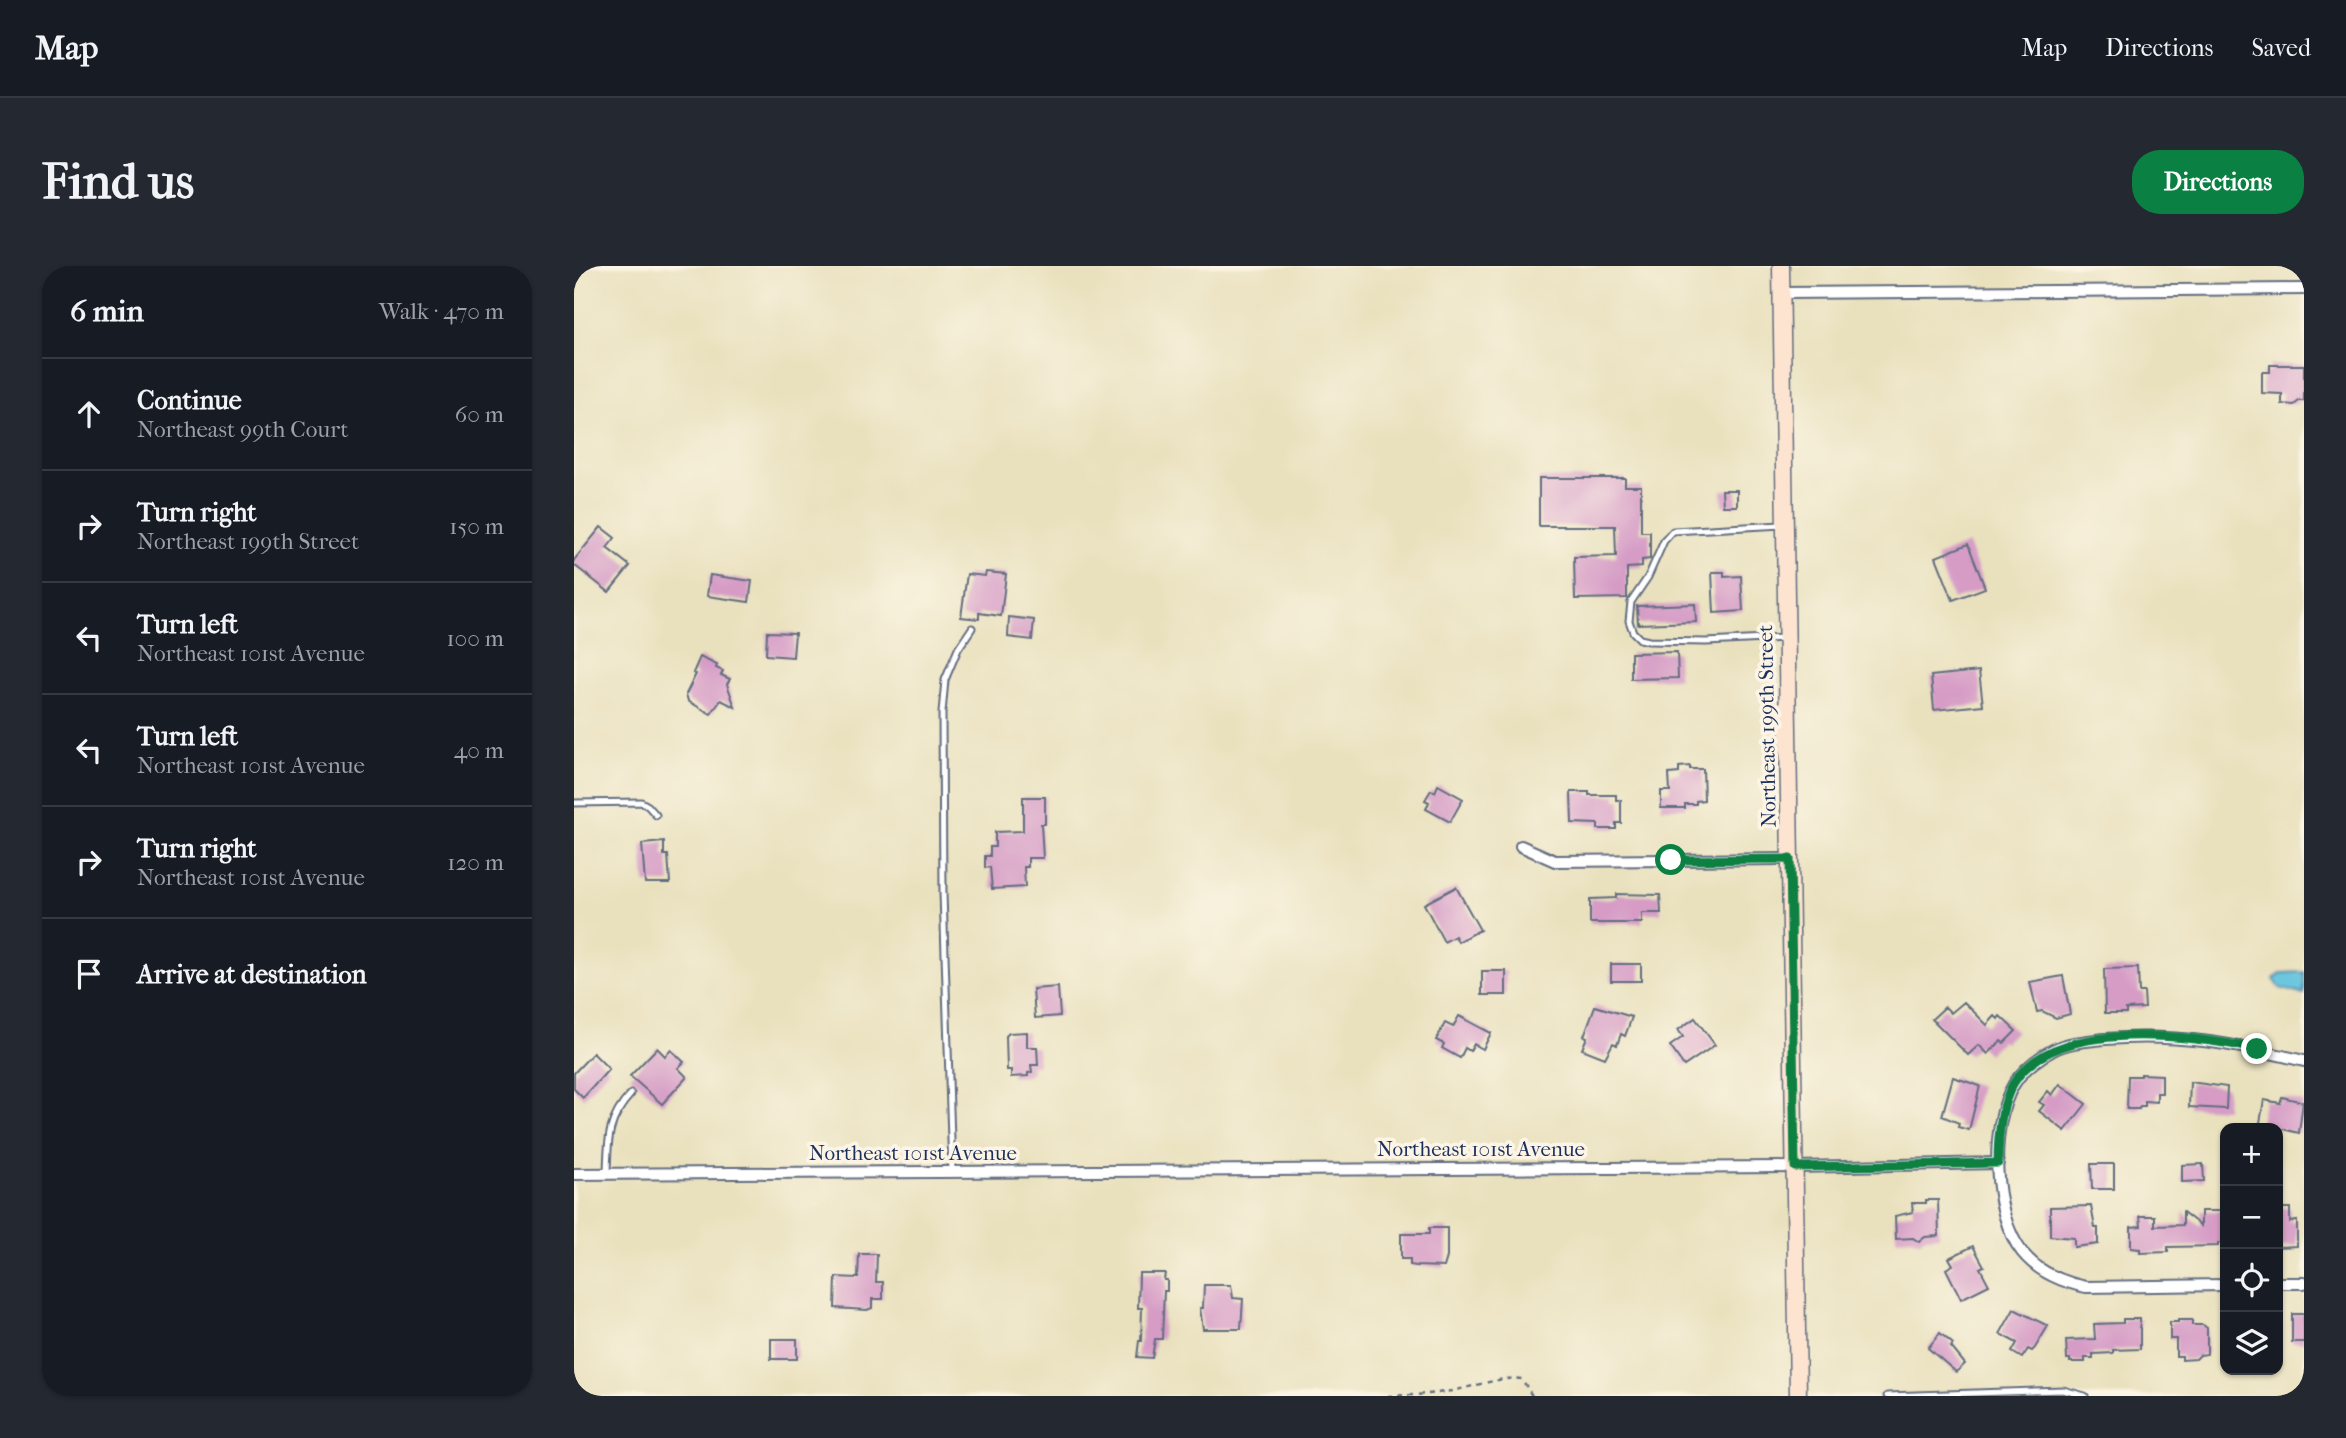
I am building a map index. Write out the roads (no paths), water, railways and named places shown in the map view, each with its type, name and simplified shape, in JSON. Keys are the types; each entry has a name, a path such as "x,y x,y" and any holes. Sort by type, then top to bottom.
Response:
{"main road":[{"name":"Northeast 199th Street","path":"1781,266 1798,1396"}],"street":[{"path":"1782,293 2304,289"},
{"path":"1521,846 1555,861 1790,859"},
{"path":"2220,1285 2086,1287 2067,1283 2049,1274 2022,1252 2004,1216 1998,1163 2000,1124 2013,1085 2037,1059 2055,1048 2087,1041 2161,1036 2226,1043 2304,1061"},
{"name":"Northeast 101st Avenue","path":"574,1174 1795,1167 1998,1163"},
{"path":"2283,1283 2304,1283"}],"lane":[{"path":"1785,525 1673,531 1664,541 1648,577 1631,603 1629,621 1633,632 1640,639 1649,641 1706,642 1787,638"},
{"path":"952,1171 943,893 942,713 946,680 958,649 971,628"},
{"path":"574,803 641,802 656,815"},
{"path":"607,1174 610,1129 615,1114 631,1094"},
{"path":"1887,1396 2063,1390 2085,1396"}],"water":[{"path":"2304,972 2304,995 2280,988 2274,979 2281,973"}]}
